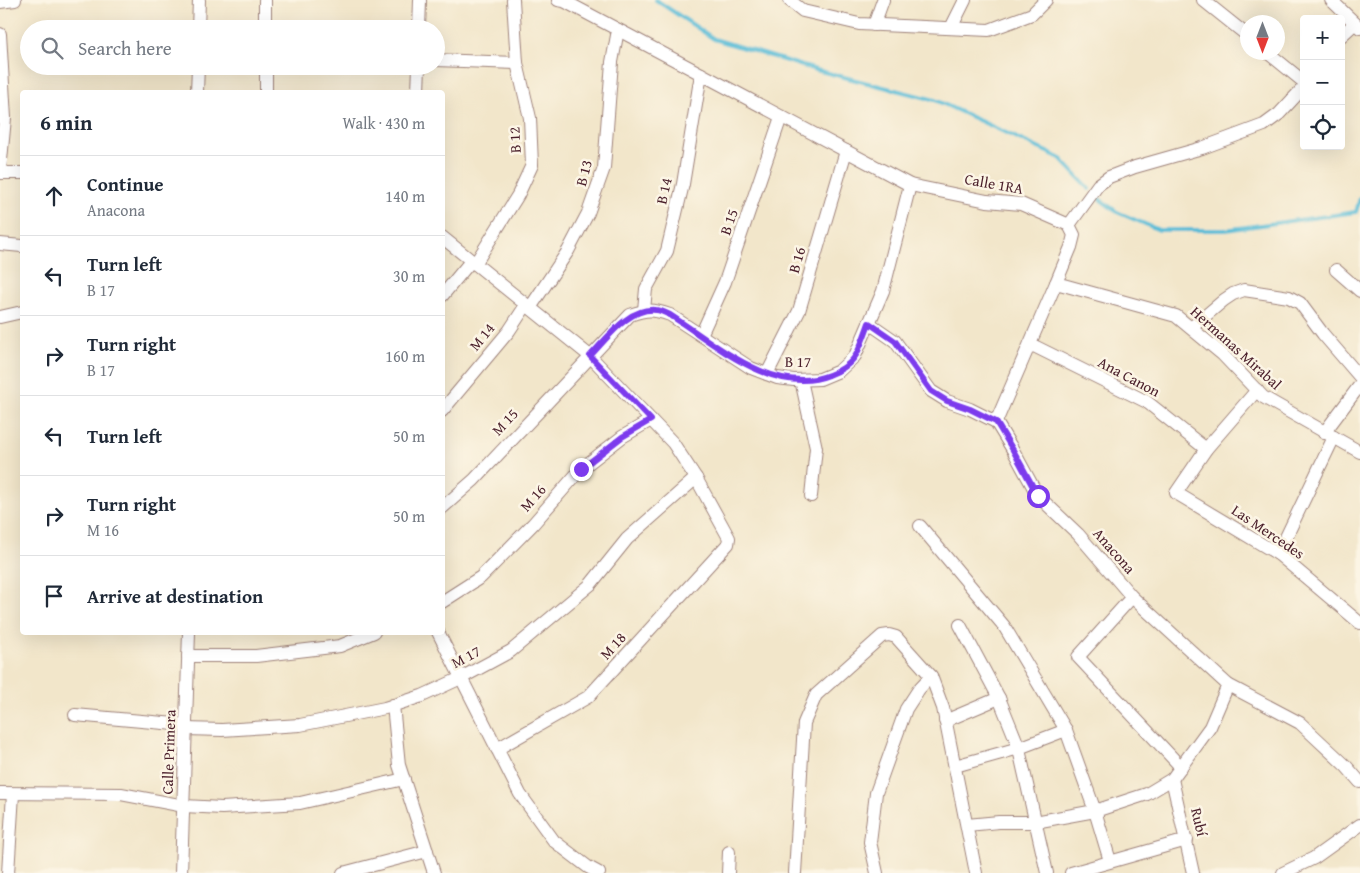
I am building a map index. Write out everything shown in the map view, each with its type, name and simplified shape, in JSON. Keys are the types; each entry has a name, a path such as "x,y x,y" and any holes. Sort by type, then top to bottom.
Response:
{"street":[{"path":"0,2 15,0"},
{"path":"198,20 199,0"},
{"path":"265,0 266,20"},
{"path":"419,20 420,0"},
{"name":"B 12","path":"445,293 473,263 518,195 532,165 530,118 517,63 513,0"},
{"name":"Calle 1RA","path":"558,0 564,1 910,185 987,200 1021,204 1069,225"},
{"path":"789,0 803,11 859,24 989,30 1032,14 1046,0"},
{"path":"874,24 883,0"},
{"path":"951,28 965,0"},
{"path":"1203,0 1240,30"},
{"path":"1331,0 1357,26 1345,34"},
{"name":"B 13","path":"528,306 568,251 588,213 604,168 612,62 618,30"},
{"path":"0,34 5,118 0,172 20,173"},
{"path":"445,60 517,63"},
{"path":"1277,60 1300,79"},
{"name":"B 14","path":"644,310 646,289 666,250 683,184 701,74"},
{"path":"197,90 198,75"},
{"path":"266,75 266,90"},
{"path":"418,90 419,75"},
{"path":"869,323 895,341 931,391 947,401 970,409 996,422 1071,247 1074,236 1069,225 1098,185 1108,177 1135,167 1202,148 1264,124 1279,114 1300,91"},
{"name":"B 15","path":"701,335 725,282 781,117"},
{"name":"B 16","path":"767,374 799,311 846,151"},
{"name":"B 17","path":"644,310 656,310 670,315 751,368 777,378 820,379 839,371 855,356 883,291 910,185"},
{"path":"445,240 590,356 673,443 696,478"},
{"path":"0,244 20,246"},
{"path":"1336,270 1360,291"},
{"name":"Hermanas Mirabal","path":"1056,283 1176,316 1222,354 1263,397 1360,452"},
{"path":"1191,328 1224,300 1244,290 1289,297 1300,303 1323,334 1360,377"},
{"name":"M 14","path":"445,407 528,306"},
{"path":"590,356 630,315 644,310"},
{"path":"0,318 20,313"},
{"name":"Ana Canon","path":"1030,344 1147,402 1206,449"},
{"name":"M 15","path":"445,505 474,480 590,356"},
{"path":"800,380 816,448 811,496"},
{"path":"1278,554 1329,435 1360,385"},
{"path":"1206,449 1257,390"},
{"name":"M 16","path":"445,600 481,577 533,524 581,469 622,437 651,420"},
{"name":"Anacona","path":"996,422 1038,496 1078,534 1132,597 1228,684 1300,723 1346,766 1360,782"},
{"name":"Las Mercedes","path":"1206,449 1176,493 1278,554 1360,623"},
{"name":"M 18","path":"497,749 588,697 728,544 729,538 696,478"},
{"name":"M 17","path":"75,715 222,730 300,725 393,705 422,696 461,678 511,651 590,585 627,539 696,478"},
{"path":"920,526 1004,626 1066,730 1095,811 1110,861"},
{"path":"1132,597 1078,657 1181,767"},
{"path":"960,625 999,698 1019,748 1046,873"},
{"name":"Calle Primera","path":"181,873 188,635"},
{"path":"188,656 256,656 340,646 367,635"},
{"path":"440,635 520,794 554,841 599,873"},
{"path":"795,873 804,723 816,696 882,636 889,635 896,637 931,676 945,721 976,873"},
{"path":"877,873 870,842 876,793 906,709 919,689 931,676"},
{"path":"966,825 999,822 1035,822 1095,811 1146,794 1172,779 1181,767 1210,727 1228,684"},
{"path":"945,721 999,698"},
{"path":"393,705 399,765 434,873"},
{"path":"955,766 1019,748 1066,730"},
{"path":"0,793 121,794 184,806 222,808 300,803 404,779"},
{"name":"Rubí","path":"1172,779 1193,873"},
{"path":"8,873 14,794"},
{"path":"1283,873 1314,858 1360,825"},
{"path":"1071,873 1187,840"},
{"path":"343,873 427,851"},
{"path":"728,873 729,852"}],"waterway":[{"path":"656,0 714,39 816,70 935,100 1060,158 1089,189"},
{"path":"1094,195 1117,212 1159,230 1225,230 1356,212 1360,198"}],"route":[{"path":"581,469 622,437 651,420 590,356 630,315 644,310 656,310 670,315 751,368 777,378 794,380 820,379 839,371 855,356 869,323 895,341 931,391 947,401 970,409 996,422 1038,496"}]}
